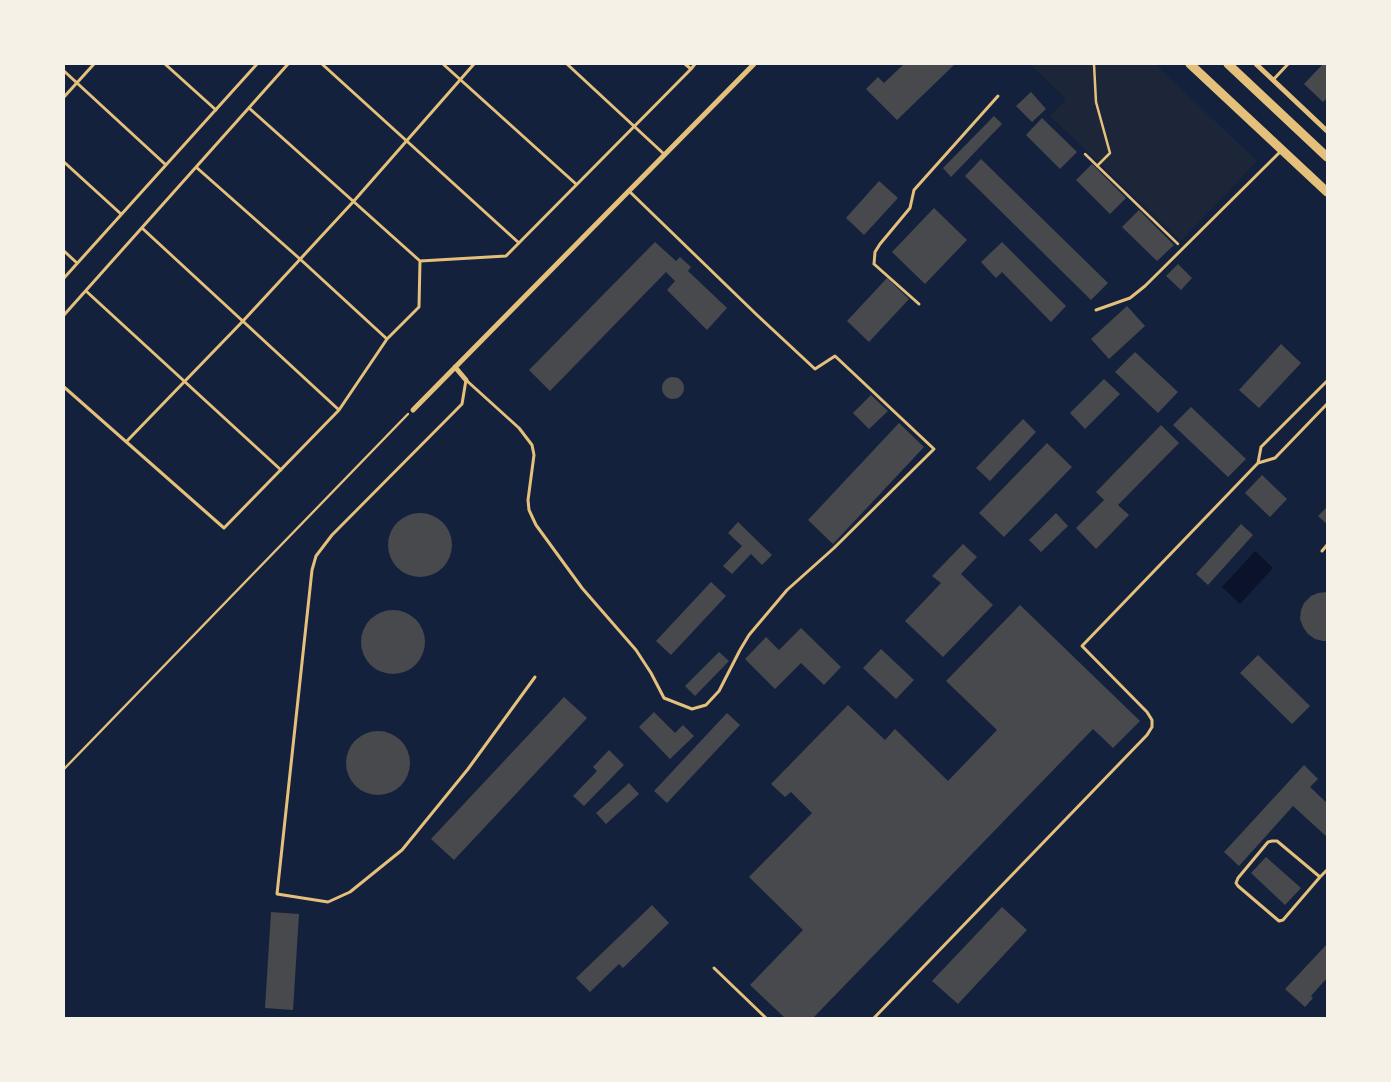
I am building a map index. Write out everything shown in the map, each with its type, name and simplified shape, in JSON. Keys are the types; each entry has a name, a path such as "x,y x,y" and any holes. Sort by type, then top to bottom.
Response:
{"main road":[{"path":"1190,64 1327,192"},
{"path":"1228,64 1327,157"}],"street":[{"path":"413,410 754,64"},
{"path":"1256,64 1327,132"},
{"path":"455,367 466,380"}],"lane":[{"path":"64,97 94,64"},
{"path":"165,64 216,110"},
{"path":"64,278 257,64"},
{"path":"64,315 288,64"},
{"path":"322,64 519,243"},
{"path":"443,64 576,184"},
{"path":"127,441 243,321 353,202 474,64"},
{"path":"567,64 665,154"},
{"path":"685,64 691,69"},
{"path":"248,108 420,261 506,256 695,64"},
{"path":"1273,80 1288,64"},
{"path":"64,72 166,165"},
{"path":"919,304 874,264 875,252 910,208 914,190 998,96"},
{"path":"1096,310 1130,298 1145,286 1282,150"},
{"path":"64,162 121,214"},
{"path":"196,167 387,339"},
{"path":"466,380 520,428 532,445 534,455 528,500 529,510 536,525 600,610 636,650 664,698 692,709 706,704 719,691 749,635 787,590 834,548 934,449 835,356 815,369 629,191"},
{"path":"142,228 339,410"},
{"path":"64,251 77,263"},
{"path":"64,388 127,441 224,528 339,410 387,339 419,307 420,261"},
{"path":"86,291 280,470"},
{"path":"466,380 462,404 332,535 316,556 312,570 277,894 328,902 350,892 402,850 468,770 535,677"},
{"path":"874,1018 1148,735 1152,727 1152,720 1147,712 1082,646 1258,463 1262,447 1327,380"},
{"path":"1258,463 1276,458 1327,404"},
{"path":"1322,551 1327,545"},
{"path":"1320,878 1277,841 1272,841 1268,842 1236,883 1279,921 1283,920 1320,878 1327,870"},
{"path":"714,968 766,1018"}],"path":[{"path":"1094,64 1096,102 1110,153 1097,166"},
{"path":"1085,154 1182,248"},
{"path":"64,769 413,410"}],"shaded area":[{"path":"1032,64 1155,64 1257,161 1181,241 1050,116 1066,99"},
{"path":"1255,551 1273,568 1240,604 1222,587"}],"building":[{"path":"904,64 955,64 897,120 866,89 878,77 884,83"},
{"path":"1323,64 1327,64 1327,98 1323,102 1304,84"},
{"path":"1031,92 1046,109 1032,122 1016,106"},
{"path":"994,116 1002,124 951,177 943,168"},
{"path":"1042,118 1077,152 1060,169 1026,135"},
{"path":"981,159 1108,283 1091,300 965,176"},
{"path":"1092,164 1126,198 1110,214 1076,180"},
{"path":"879,181 898,198 864,235 846,218"},
{"path":"934,208 967,240 925,284 892,252"},
{"path":"1139,210 1174,245 1157,261 1122,227"},
{"path":"655,242 676,261 680,257 691,267 688,271 727,308 707,330 667,290 675,281 666,272 550,391 529,370"},
{"path":"1002,242 1066,306 1051,322 1002,272 996,278 981,262"},
{"path":"1178,264 1192,278 1181,290 1166,276"},
{"path":"887,278 909,299 869,342 847,321"},
{"path":"1127,306 1145,326 1109,359 1091,339"},
{"path":"1281,344 1301,363 1259,408 1239,390"},
{"path":"1135,352 1178,392 1158,413 1115,372"},
{"path":"673,377 681,380 684,388 681,396 673,399 665,396 662,388 665,380"},
{"path":"1104,379 1120,394 1085,429 1070,413"},
{"path":"871,395 888,411 869,429 853,413"},
{"path":"1191,407 1246,459 1228,477 1173,425"},
{"path":"1023,419 1036,432 990,481 976,468"},
{"path":"899,423 924,447 833,544 808,520"},
{"path":"1161,425 1179,443 1118,505 1129,515 1096,549 1076,528 1104,500 1096,492"},
{"path":"1047,443 1072,467 1004,537 979,513"},
{"path":"1262,475 1287,499 1270,517 1245,493"},
{"path":"1327,507 1327,524 1318,516"},
{"path":"414,513 426,513 443,522 450,533 452,545 450,557 443,568 426,577 414,577 402,572 393,563 388,551 388,539 393,527 402,518"},
{"path":"1056,513 1068,526 1041,552 1029,540"},
{"path":"738,522 772,555 762,565 751,554 732,574 723,566 742,546 728,533"},
{"path":"1241,524 1253,535 1208,585 1196,574"},
{"path":"963,544 977,557 961,574 993,605 943,657 905,621 941,583 932,576"},
{"path":"711,582 726,596 671,655 656,641"},
{"path":"1327,592 1327,641 1323,641 1315,639 1308,634 1300,619 1304,603 1311,596"},
{"path":"1020,605 1140,721 1113,748 1093,729 813,1018 785,1018 750,985 803,930 749,877 812,813 791,792 785,797 771,784 848,705 885,740 895,729 948,781 997,730 946,681"},
{"path":"387,610 399,610 416,619 423,630 425,642 423,654 416,665 399,674 387,674 375,669 366,660 361,648 361,636 366,624 375,615"},
{"path":"801,628 841,667 824,685 801,663 775,689 745,659 766,637 779,650"},
{"path":"881,649 914,680 896,699 863,668"},
{"path":"719,652 729,661 695,696 685,686"},
{"path":"1258,655 1310,706 1292,724 1240,673"},
{"path":"564,697 587,718 454,860 431,839"},
{"path":"654,712 675,733 683,725 694,736 670,759 639,727"},
{"path":"727,713 740,725 667,803 654,791"},
{"path":"372,731 384,731 401,740 408,751 410,763 408,775 401,786 384,795 372,795 360,790 351,781 346,769 346,757 351,745 360,736"},
{"path":"609,750 624,765 584,806 573,796 597,771 593,767"},
{"path":"1304,765 1318,779 1310,787 1327,803 1327,837 1293,806 1239,866 1224,852"},
{"path":"629,783 639,794 606,824 596,813"},
{"path":"1266,857 1301,888 1285,905 1251,873"},
{"path":"652,905 669,923 623,968 619,964 590,992 576,978"},
{"path":"1002,907 1027,930 958,1004 932,981"},
{"path":"271,912 299,914 293,1010 265,1008"},
{"path":"1327,944 1327,978 1311,996 1313,998 1305,1007 1285,989"}]}
